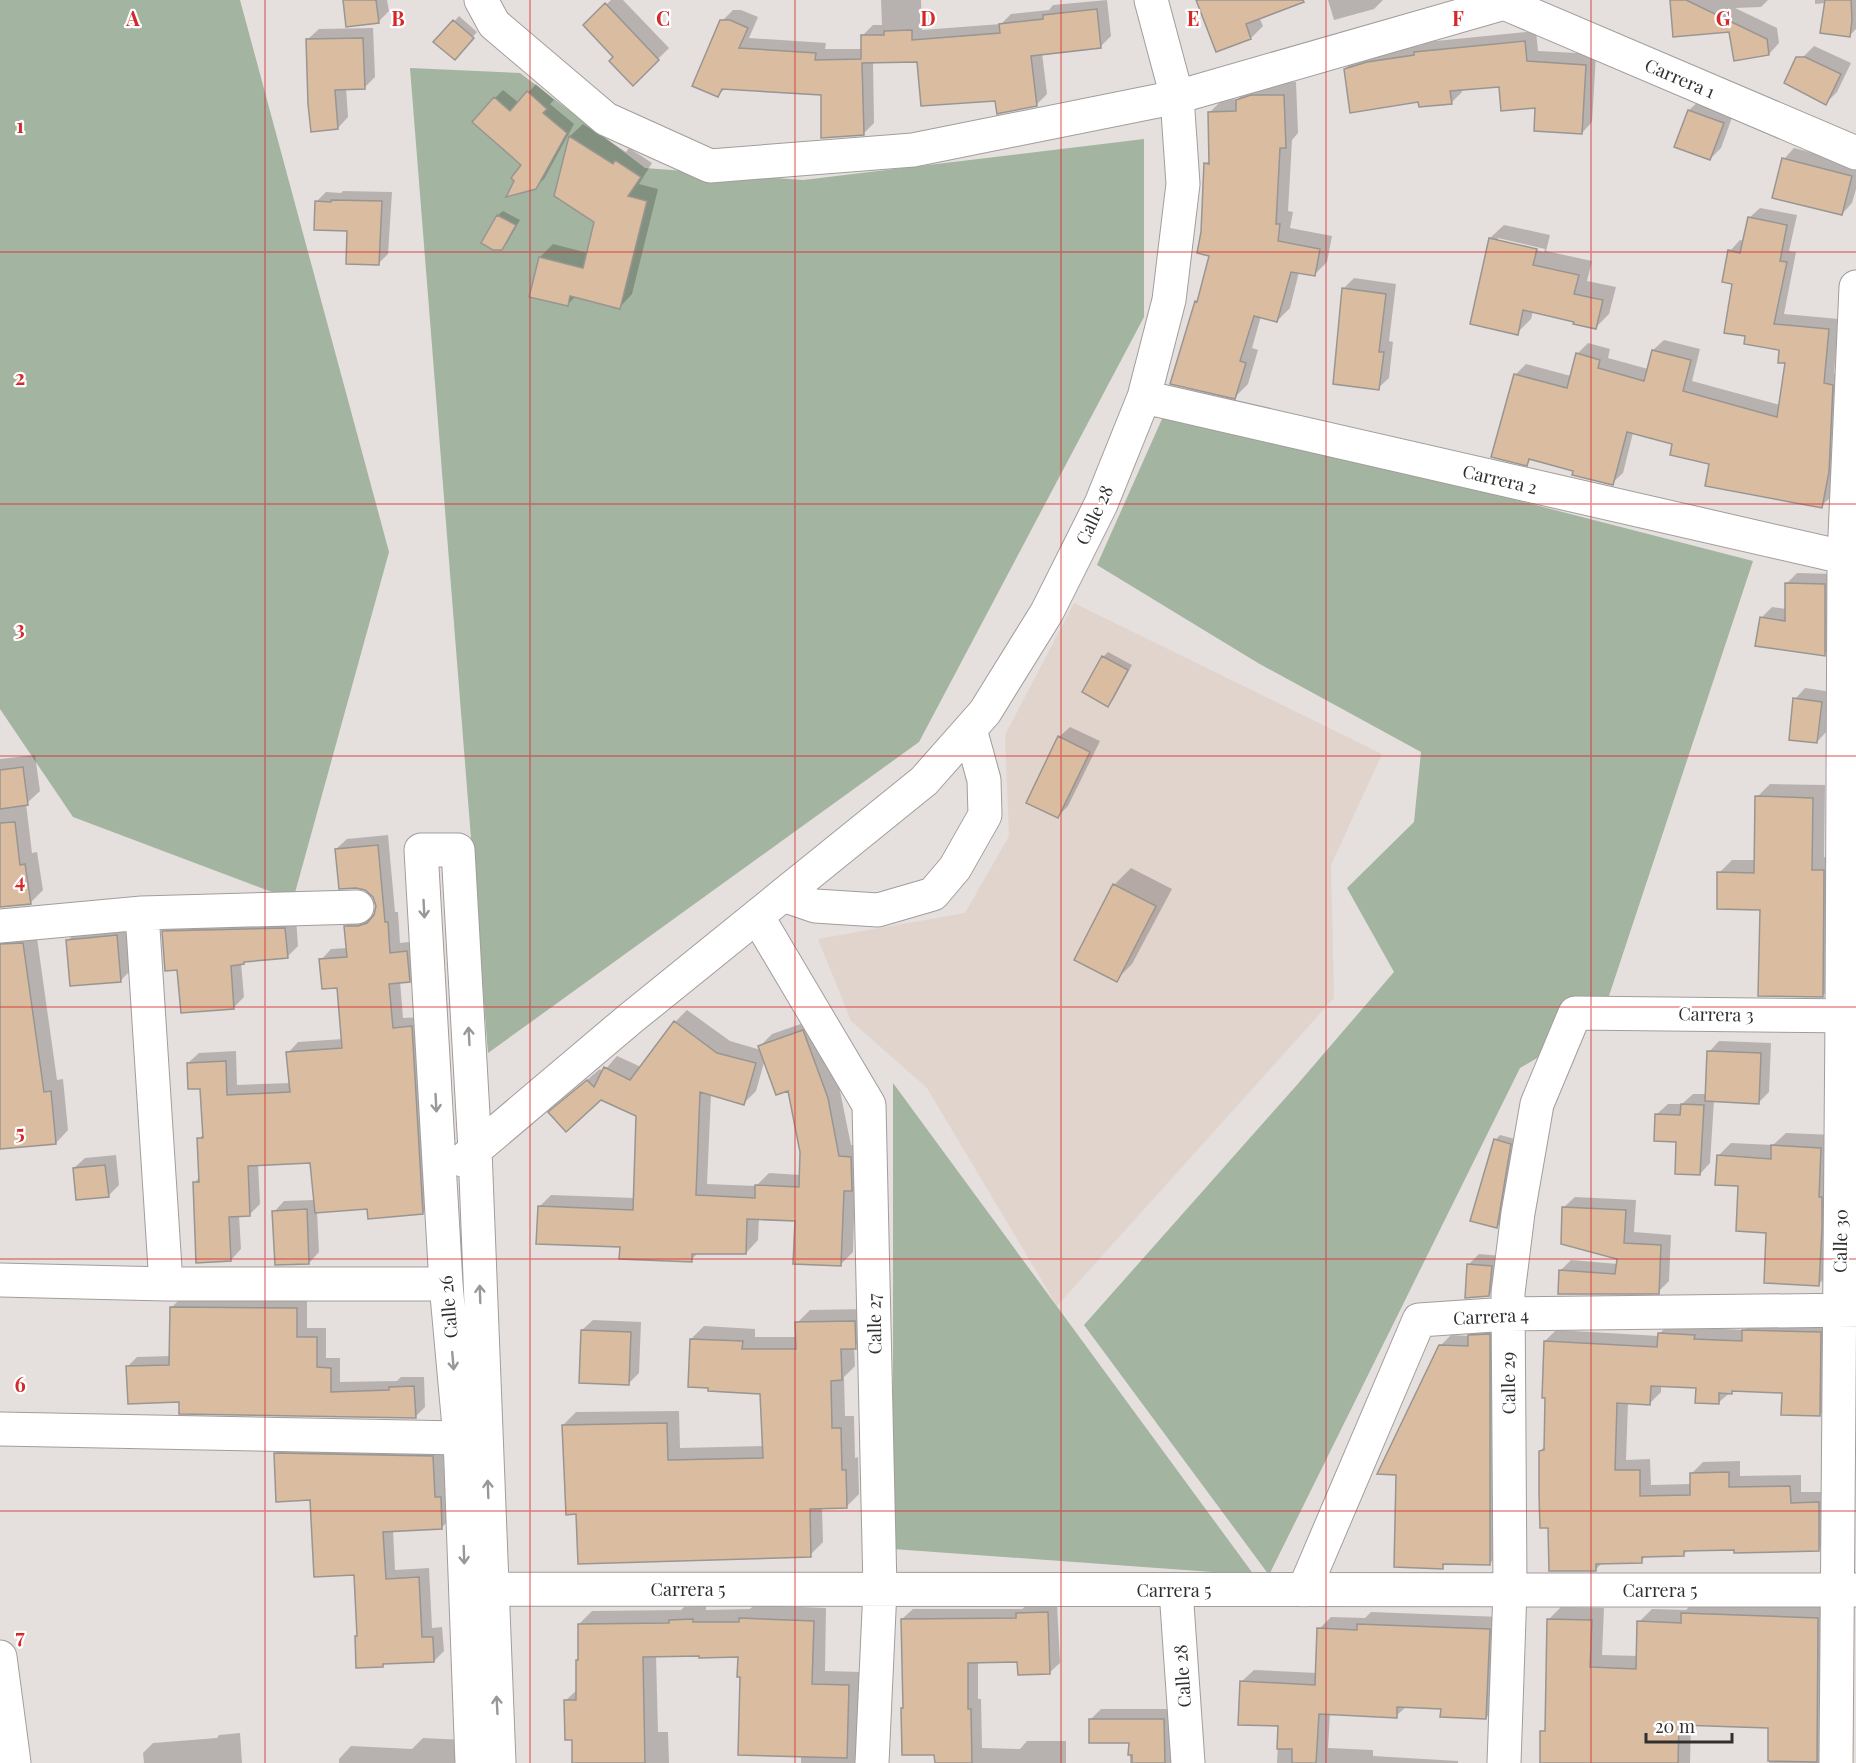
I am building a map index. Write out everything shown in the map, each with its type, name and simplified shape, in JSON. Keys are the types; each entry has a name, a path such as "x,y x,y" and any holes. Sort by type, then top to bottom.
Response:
{"street":[{"path":"467,0 487,12 606,119 710,166 913,150 1177,97 1510,2"},
{"name":"Calle 28","path":"440,1179 631,1018 924,781 985,712 1047,612 1101,504 1144,397 1169,300 1183,184 1177,97 1151,0"},
{"name":"Carrera 1","path":"1510,2 1856,153"},
{"name":"Calle 30","path":"1836,1763 1847,1590 1850,559 1856,287"},
{"name":"Carrera 2","path":"1144,397 1850,559"},
{"path":"783,895 815,906 878,910 933,894 955,868 985,815 984,780 970,729"},
{"name":"Calle 26","path":"472,1763 460,1438 446,1284 421,850 458,850 475,1150 500,1763"},
{"path":"0,926 142,913 357,907"},
{"path":"142,913 165,1284"},
{"name":"Calle 27","path":"757,916 869,1106 880,1590 872,1763"},
{"name":"Carrera 3","path":"1575,1013 1849,1016"},
{"name":"Calle 29","path":"1504,1763 1510,1589 1508,1293 1518,1213 1537,1104 1575,1013"},
{"path":"0,1280 165,1284 446,1284"},
{"name":"Carrera 4","path":"1304,1590 1419,1320 1508,1314 1848,1311"},
{"path":"0,1429 460,1438"},
{"name":"Carrera 5","path":"492,1589 1847,1590"},
{"name":"Calle 28","path":"1176,1590 1188,1763"},
{"path":"0,1657 4,1720 14,1763"}],"shaded area":[{"path":"1074,603 1382,754 1331,865 1334,998 1057,1306 927,1088 851,1021 818,939 965,913 1009,836 1005,735"}],"green space":[{"path":"0,0 240,0 389,552 293,900 73,817 0,709"},
{"path":"410,68 520,73 645,168 803,180 1144,139 1144,317 919,742 488,1053"},
{"path":"1166,410 1753,561 1601,1020 1520,1068 1269,1575 1084,1325 1394,972 1347,888 1414,822 1421,752 1258,663 1097,565"},
{"path":"893,1083 1254,1575 893,1549"}],"building":[{"path":"343,0 376,0 379,23 346,27"},
{"path":"1196,0 1303,0 1304,2 1246,24 1251,39 1216,52"},
{"path":"1670,0 1686,0 1767,39 1769,55 1734,61 1729,32 1673,37"},
{"path":"1825,0 1851,0 1850,37 1820,33"},
{"path":"605,3 659,60 633,86 609,61 613,57 583,25"},
{"path":"1097,9 1101,48 1031,56 1037,106 997,114 995,101 921,106 917,62 862,63 864,135 821,138 821,95 722,89 718,97 692,86 720,20 730,20 748,28 739,48 816,53 815,60 861,59 861,35 884,35 884,31 912,30 912,40 1000,33 999,24 1043,19 1043,15"},
{"path":"453,20 474,38 455,60 433,42"},
{"path":"363,38 365,89 335,90 338,129 311,132 306,39"},
{"path":"1525,41 1527,61 1586,65 1582,134 1534,131 1535,108 1501,111 1499,87 1450,91 1452,104 1419,107 1418,102 1350,113 1344,69 1367,62 1414,55 1414,52"},
{"path":"1796,57 1805,57 1841,74 1826,105 1784,83"},
{"path":"527,91 547,109 543,113 567,133 536,189 506,197 514,181 511,178 521,165 472,122 494,97 510,111"},
{"path":"1251,95 1284,95 1286,148 1280,148 1276,224 1280,224 1278,241 1320,249 1315,276 1291,272 1277,322 1254,316 1240,361 1246,363 1235,399 1170,384 1195,301 1197,302 1209,256 1197,253 1201,232 1204,163 1209,164 1208,112 1236,111 1236,100"},
{"path":"1688,110 1724,123 1710,160 1674,147"},
{"path":"569,136 613,164 615,160 641,177 628,196 647,201 620,309 570,296 568,306 529,297 539,257 583,268 594,222 554,196"},
{"path":"1782,158 1852,176 1842,215 1772,198"},
{"path":"331,200 382,201 379,265 346,264 347,231 314,230 315,201 331,202"},
{"path":"497,215 516,225 502,250 493,250 481,243"},
{"path":"1748,217 1787,225 1780,261 1787,262 1774,324 1829,329 1824,383 1833,385 1829,472 1822,508 1705,486 1709,464 1670,455 1672,444 1627,432 1613,485 1572,475 1573,471 1529,459 1527,466 1491,457 1514,374 1567,388 1576,353 1600,360 1598,368 1644,381 1652,350 1691,360 1683,391 1777,417 1785,363 1778,363 1779,350 1744,344 1745,336 1724,333 1732,284 1722,282 1728,250 1740,253"},
{"path":"1489,238 1537,249 1533,265 1579,275 1574,294 1603,300 1596,329 1523,310 1518,335 1470,324"},
{"path":"1342,288 1386,294 1379,352 1384,352 1379,390 1333,384"},
{"path":"1785,583 1825,584 1825,656 1755,646 1760,617 1785,621"},
{"path":"1102,656 1128,670 1108,707 1082,692"},
{"path":"1793,698 1822,702 1817,743 1789,740"},
{"path":"1058,736 1090,752 1058,818 1026,803"},
{"path":"23,767 28,805 0,809 0,770"},
{"path":"1755,796 1813,798 1812,870 1824,870 1823,997 1758,996 1760,910 1717,909 1717,872 1754,873"},
{"path":"15,822 20,865 25,864 31,904 0,907 0,823"},
{"path":"378,845 390,953 407,951 410,982 389,984 393,1028 412,1026 423,1214 368,1219 367,1209 315,1213 310,1163 248,1166 250,1216 229,1217 231,1261 196,1263 193,1182 199,1182 197,1138 203,1138 200,1089 188,1089 187,1063 226,1061 227,1095 290,1092 286,1052 342,1048 337,988 322,989 319,959 347,957 344,926 358,926 367,923 374,915 376,906 373,897 365,890 339,889 335,849"},
{"path":"1113,884 1156,906 1117,982 1074,960"},
{"path":"285,928 288,958 244,962 244,964 231,966 234,1009 181,1013 177,970 165,971 162,931"},
{"path":"117,935 121,982 70,986 66,940"},
{"path":"23,943 44,1092 51,1091 56,1144 0,1149 0,944"},
{"path":"674,1021 717,1053 756,1063 744,1105 700,1092 696,1195 755,1198 755,1185 799,1187 800,1152 788,1091 776,1095 758,1046 803,1030 828,1098 839,1156 851,1157 852,1191 844,1191 841,1266 793,1264 795,1221 747,1219 746,1254 692,1254 692,1262 619,1259 620,1247 536,1244 538,1206 633,1210 636,1116 601,1100 566,1132 548,1112 587,1080 594,1087 604,1067 630,1080"},
{"path":"1707,1051 1761,1053 1759,1104 1705,1101"},
{"path":"1681,1104 1704,1105 1700,1175 1675,1174 1676,1142 1654,1141 1655,1114 1680,1115"},
{"path":"1494,1139 1511,1144 1497,1228 1470,1221"},
{"path":"1771,1145 1821,1148 1819,1197 1822,1197 1822,1229 1819,1286 1764,1283 1766,1233 1736,1231 1738,1186 1715,1185 1717,1155 1771,1159"},
{"path":"105,1165 109,1197 76,1200 73,1168"},
{"path":"1562,1207 1626,1210 1624,1243 1661,1245 1659,1294 1558,1294 1559,1270 1615,1274 1617,1259 1561,1244"},
{"path":"307,1209 309,1264 275,1265 272,1211"},
{"path":"1467,1264 1492,1266 1489,1296 1465,1298"},
{"path":"170,1307 297,1308 297,1337 317,1337 317,1367 331,1368 331,1392 389,1390 389,1387 414,1386 416,1418 179,1414 179,1402 128,1404 126,1366 169,1365"},
{"path":"855,1321 856,1349 841,1349 842,1380 831,1381 832,1428 841,1428 842,1470 846,1470 847,1508 810,1509 811,1557 578,1564 576,1514 566,1515 562,1425 667,1423 668,1460 763,1458 760,1394 708,1391 708,1388 688,1387 690,1339 743,1341 742,1349 796,1349 795,1322"},
{"path":"581,1330 631,1332 629,1385 579,1383"},
{"path":"1742,1330 1821,1332 1820,1416 1781,1415 1782,1393 1732,1391 1732,1394 1719,1393 1719,1404 1695,1403 1696,1388 1651,1386 1650,1405 1617,1403 1615,1470 1640,1470 1640,1496 1690,1495 1690,1473 1729,1472 1729,1487 1790,1486 1791,1503 1819,1502 1819,1551 1734,1553 1734,1550 1684,1551 1684,1556 1642,1557 1642,1563 1596,1564 1596,1571 1549,1571 1548,1528 1540,1528 1539,1494 1539,1451 1544,1450 1545,1398 1542,1398 1544,1341 1657,1347 1658,1333 1695,1335 1694,1339 1742,1341"},
{"path":"1490,1334 1490,1565 1443,1564 1443,1569 1394,1567 1396,1475 1377,1474 1439,1345 1468,1346 1468,1335"},
{"path":"274,1453 433,1456 435,1497 441,1497 442,1529 383,1532 386,1579 419,1577 422,1637 433,1637 434,1662 383,1664 383,1667 356,1668 354,1575 314,1577 310,1500 276,1502"},
{"path":"1048,1612 1050,1674 1018,1675 1017,1662 968,1663 968,1709 971,1709 972,1763 935,1763 934,1755 902,1755 901,1619 1016,1618 1016,1613"},
{"path":"1681,1613 1818,1618 1817,1762 1768,1761 1768,1728 1679,1725 1678,1763 1540,1763 1540,1731 1545,1731 1547,1619 1592,1620 1590,1667 1636,1669 1637,1621 1681,1623"},
{"path":"739,1618 814,1621 812,1684 849,1685 847,1758 738,1755 740,1677 737,1677 738,1657 643,1657 645,1763 572,1763 572,1740 565,1740 564,1700 576,1700 578,1624 669,1623 669,1620 693,1619 693,1622 739,1622"},
{"path":"1357,1624 1490,1629 1486,1719 1440,1717 1441,1709 1397,1707 1397,1718 1319,1714 1316,1763 1292,1763 1292,1749 1277,1749 1278,1726 1238,1725 1240,1681 1315,1685 1317,1628 1357,1630"},
{"path":"1089,1719 1164,1719 1165,1763 1132,1763 1132,1755 1128,1755 1129,1743 1089,1743"}]}
